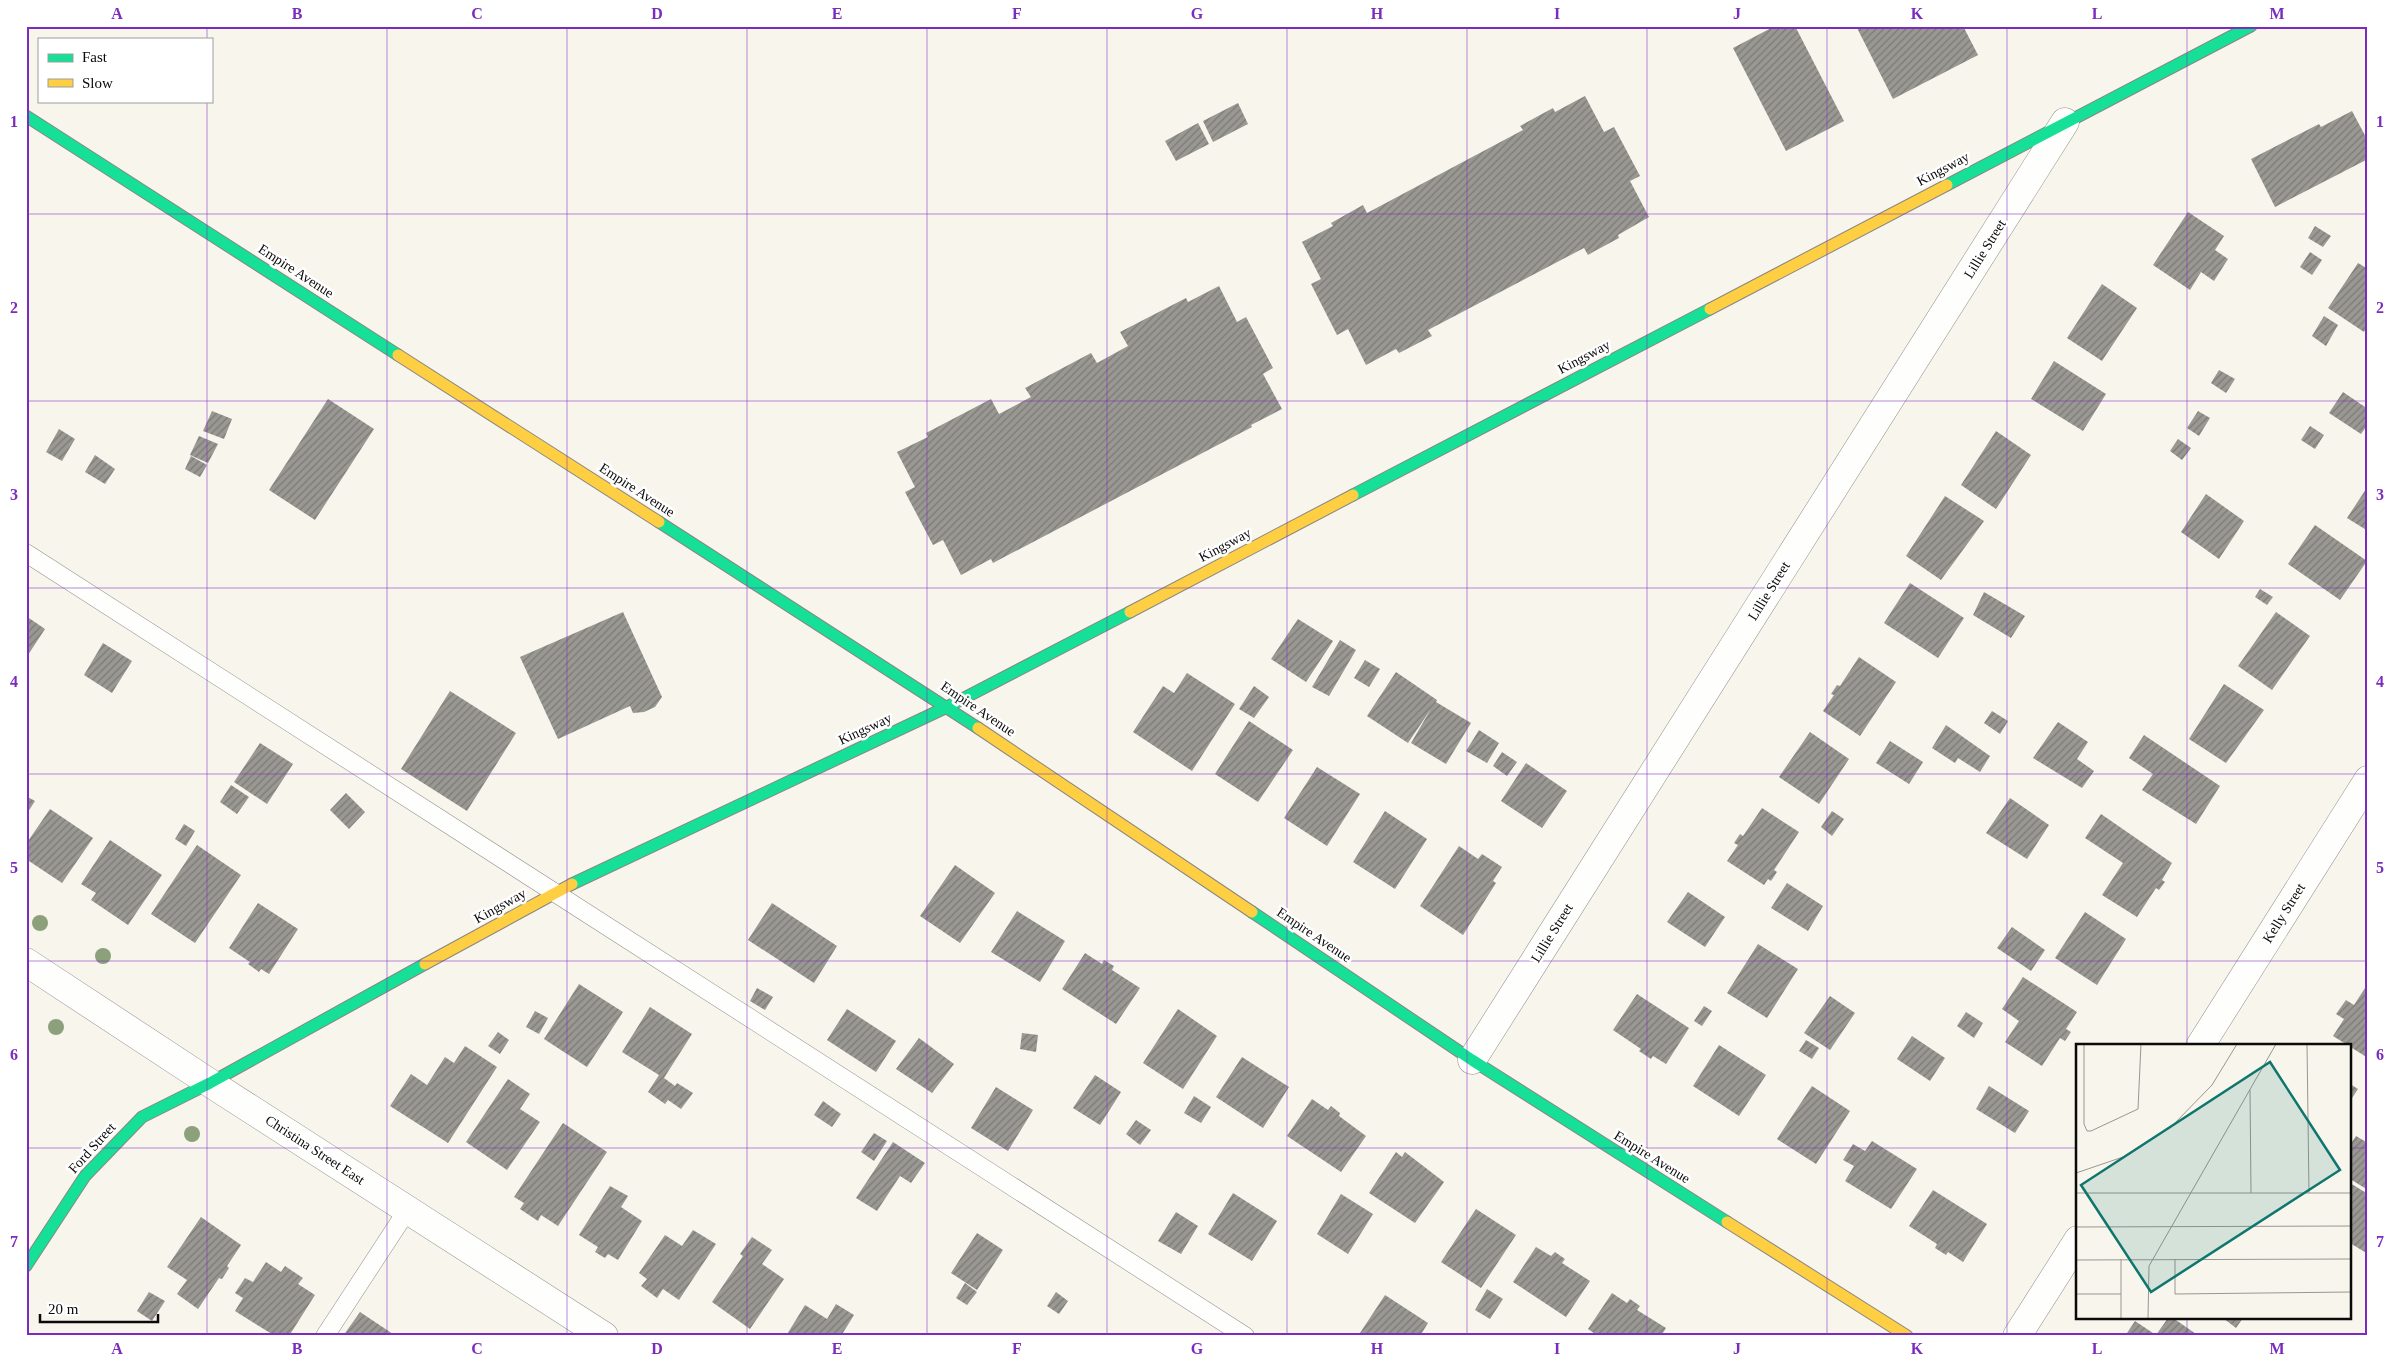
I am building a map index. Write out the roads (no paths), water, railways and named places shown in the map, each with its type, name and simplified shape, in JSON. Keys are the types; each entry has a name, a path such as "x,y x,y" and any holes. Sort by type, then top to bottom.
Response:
{"main road":[{"name":"Kingsway","path":"210,1084 554,893 947,707 2251,26"},
{"name":"Empire Avenue","path":"26,116 947,707 1472,1060 1907,1336"},
{"name":"Ford Street","path":"26,1266 85,1176 142,1116 210,1084"}],"street":[{"name":"Lillie Street","path":"1472,1060 2065,122"},
{"name":"Kelly Street","path":"2201,1044 2368,780"},
{"name":"Christina Street East","path":"26,962 210,1084 604,1336"},
{"path":"2017,1336 2076,1243"}],"lane":[{"path":"26,553 1244,1336"},
{"path":"325,1336 408,1209"}]}
